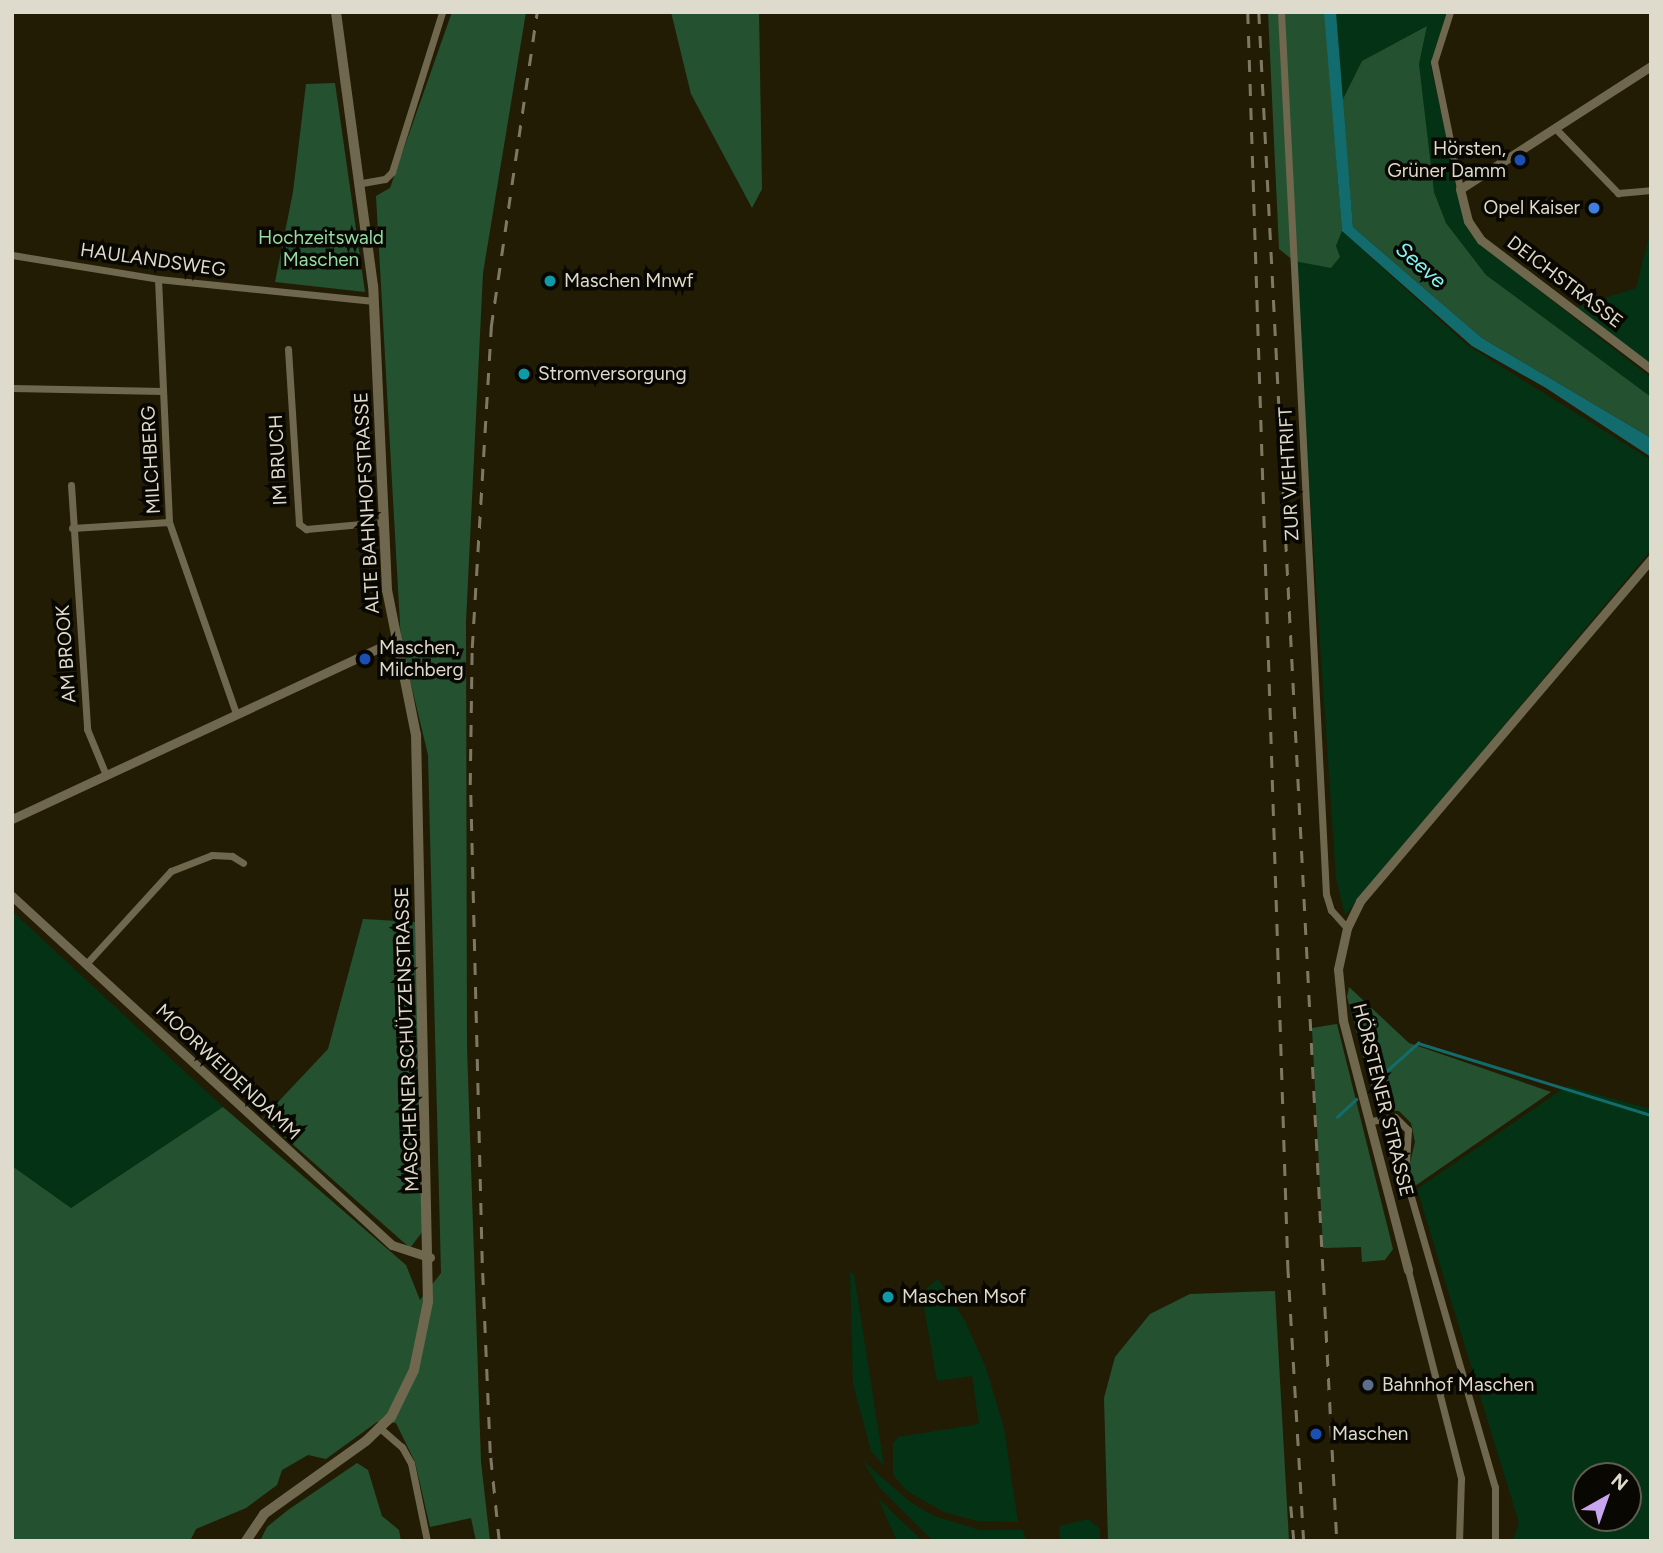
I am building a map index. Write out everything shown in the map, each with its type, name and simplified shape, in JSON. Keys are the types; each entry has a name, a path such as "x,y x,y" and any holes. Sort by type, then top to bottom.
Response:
{"main road":[{"name":"ALTE BAHNHOFSTRASSE","path":"336,12 362,183 374,301 384,522 396,640"},
{"name":"MASCHENER SCHÜTZENSTRASSE","path":"246,1541 252,1528 264,1514 381,1429 400,1404 414,1370 426,1320 430,1257 416,735 396,640"},
{"path":"252,1528 253,1541"}],"street":[{"path":"362,183 385,179 392,172 442,12"},
{"name":"ZUR VIEHTRIFT","path":"1281,12 1326,894 1331,910 1347,928"},
{"name":"DEICHSTRASSE","path":"1450,12 1434,62 1468,221 1481,240 1651,369"},
{"path":"1460,189 1651,66"},
{"path":"1555,128 1618,193 1651,190"},
{"name":"HAULANDSWEG","path":"12,255 158,279 374,301"},
{"name":"MILCHBERG","path":"158,279 169,522 236,713"},
{"name":"IM BRUCH","path":"288,349 299,524 306,529 384,522"},
{"path":"12,388 163,391"},
{"name":"AM BROOK","path":"71,485 87,729 106,775"},
{"path":"72,528 169,522"},
{"name":"HÖRSTENER STRASSE","path":"1459,1541 1461,1478 1339,994 1347,928 1360,901 1651,559"},
{"path":"12,819 396,640"},
{"path":"86,964 171,871 212,855 232,856 243,863"},
{"name":"MOORWEIDENDAMM","path":"12,896 392,1245 430,1257"},
{"path":"1371,1122 1395,1117 1408,1130 1405,1176 1495,1487 1494,1541"},
{"path":"381,1429 402,1447 411,1463 427,1541"}],"green space":[{"path":"452,12 526,12 483,273 466,622 467,1047 481,1462 490,1541 476,1541 471,1518 430,1527 415,1462 396,1423 377,1422 326,1459 308,1455 282,1470 277,1485 246,1508 196,1529 190,1541 12,1541 12,1166 71,1208 223,1107 406,1265 420,1300 441,1273 428,755 401,642 376,196 390,188"},
{"path":"671,12 759,12 762,189 752,208 691,94"},
{"path":"1268,12 1325,12 1342,231 1336,246 1340,257 1331,268 1294,261 1279,249"},
{"path":"1336,12 1447,12 1431,67 1468,229 1485,248 1651,378 1651,397 1486,275 1446,223 1434,192 1419,64 1427,26 1362,61 1342,101"},
{"path":"1427,26 1419,64 1434,192 1446,223 1486,275 1651,397 1651,438 1482,338 1353,227 1342,101 1362,61"},
{"name":"Hochzeitswald Maschen","path":"335,83 365,292 275,282 293,192 306,84"},
{"path":"1651,229 1651,366 1571,309 1636,288"},
{"path":"1342,231 1467,345 1651,460 1651,550 1345,915 1336,878 1294,261 1314,263 1336,246"},
{"path":"12,911 223,1107 71,1208 12,1166"},
{"path":"363,919 415,922 426,1227 410,1248 263,1118 328,1049"},
{"path":"1349,987 1409,1043 1551,1092 1415,1186 1409,1167 1415,1142 1411,1123 1399,1111 1377,1110 1347,997"},
{"path":"1337,1024 1393,1249 1385,1260 1362,1262 1361,1247 1323,1248 1312,1028"},
{"path":"1567,1086 1651,1109 1651,1541 1513,1541 1519,1523 1417,1189"},
{"path":"850,1272 854,1274 884,1466 871,1451 853,1384"},
{"path":"938,1279 965,1321 986,1368 1004,1428 1018,1522 977,1521 944,1512 907,1491 893,1475 893,1443 898,1437 979,1424 972,1376 937,1381 923,1302 927,1288"},
{"path":"1275,1291 1289,1541 1108,1541 1104,1398 1115,1357 1150,1314 1190,1294"},
{"path":"862,1460 910,1502 934,1516 980,1530 1023,1530 1026,1541 933,1541 879,1487"},
{"path":"357,1463 368,1470 382,1516 399,1530 401,1541 260,1541 267,1527 288,1510"},
{"path":"878,1498 896,1516 923,1541 897,1541"},
{"path":"1088,1519 1100,1529 1100,1541 1060,1541 1059,1526"}],"water":[{"path":"1324,12 1336,12 1353,227 1482,338 1651,438 1651,457 1546,388 1472,346 1342,231"}],"waterway":[{"path":"1372,1084 1418,1043 1651,1115"},
{"path":"1337,1117 1356,1099"}],"railway":[{"path":"499,1541 490,1453 482,1263 470,785 472,648 491,327 537,12"},
{"path":"1248,12 1288,1266 1304,1541"},
{"path":"1259,12 1337,1541"},
{"path":"1291,1506 1294,1541"}],"place":[{"name":"Hörsten, Grüner Damm","path":"1520,160"},
{"name":"Opel Kaiser","path":"1594,208"},
{"name":"Maschen Mnwf","path":"550,281"},
{"name":"Stromversorgung","path":"524,374"},
{"name":"Maschen, Milchberg","path":"365,659"},
{"name":"Maschen Msof","path":"888,1297"},
{"name":"Bahnhof Maschen","path":"1368,1385"},
{"name":"Maschen","path":"1316,1434"}],"water label":[{"name":"Seeve","path":"1421,265"}]}
